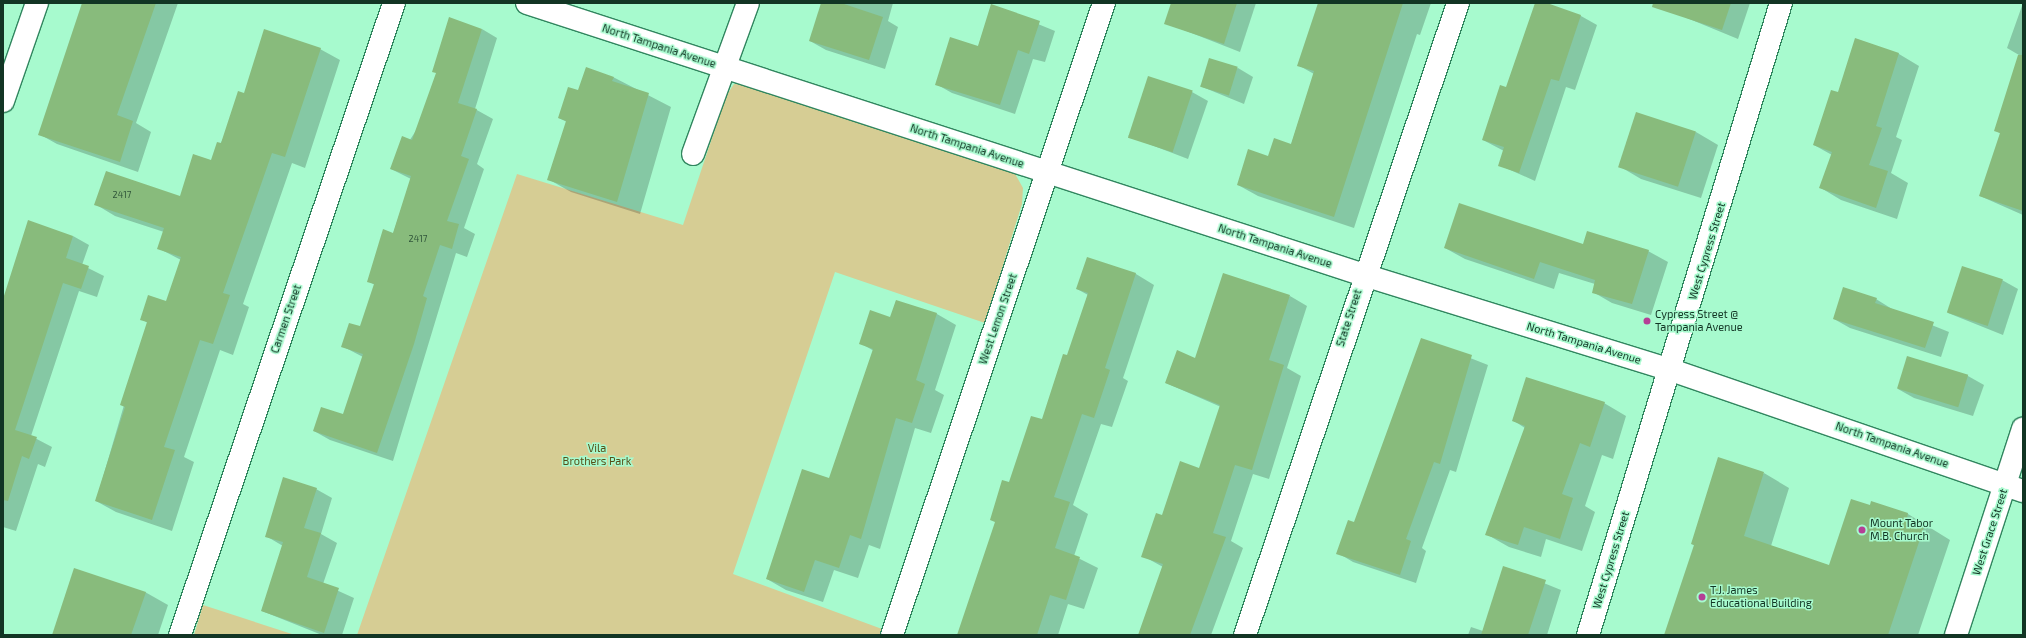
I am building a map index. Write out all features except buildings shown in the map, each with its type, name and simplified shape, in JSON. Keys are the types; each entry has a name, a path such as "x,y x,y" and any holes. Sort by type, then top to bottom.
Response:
{"street":[{"path":"3,101 37,3"},
{"name":"Carmen Street","path":"180,635 394,3"},
{"name":"North Tampania Avenue","path":"527,3 1364,275 1671,370 2014,488"},
{"path":"693,154 726,68 748,3"},
{"name":"West Lemon Street","path":"892,635 1104,3"},
{"name":"State Street","path":"1245,635 1364,275 1458,3"},
{"name":"West Cypress Street","path":"1588,635 1671,370 1781,3"},
{"name":"West Grace Street","path":"1956,635 2014,488 2023,429"}],"green space":[{"name":"Vila Brothers Park","path":"734,84 750,85 1014,172 1023,188 1022,204 985,323 835,272 733,574 882,629 880,635 357,635 517,174 683,225 726,96"},
{"path":"203,605 295,635 194,635"}],"place":[{"name":"Cypress Street @ Tampania Avenue","path":"1647,321"},
{"name":"Mount Tabor M.B. Church","path":"1862,530"},
{"name":"T.J. James Educational Building","path":"1702,597"}]}
